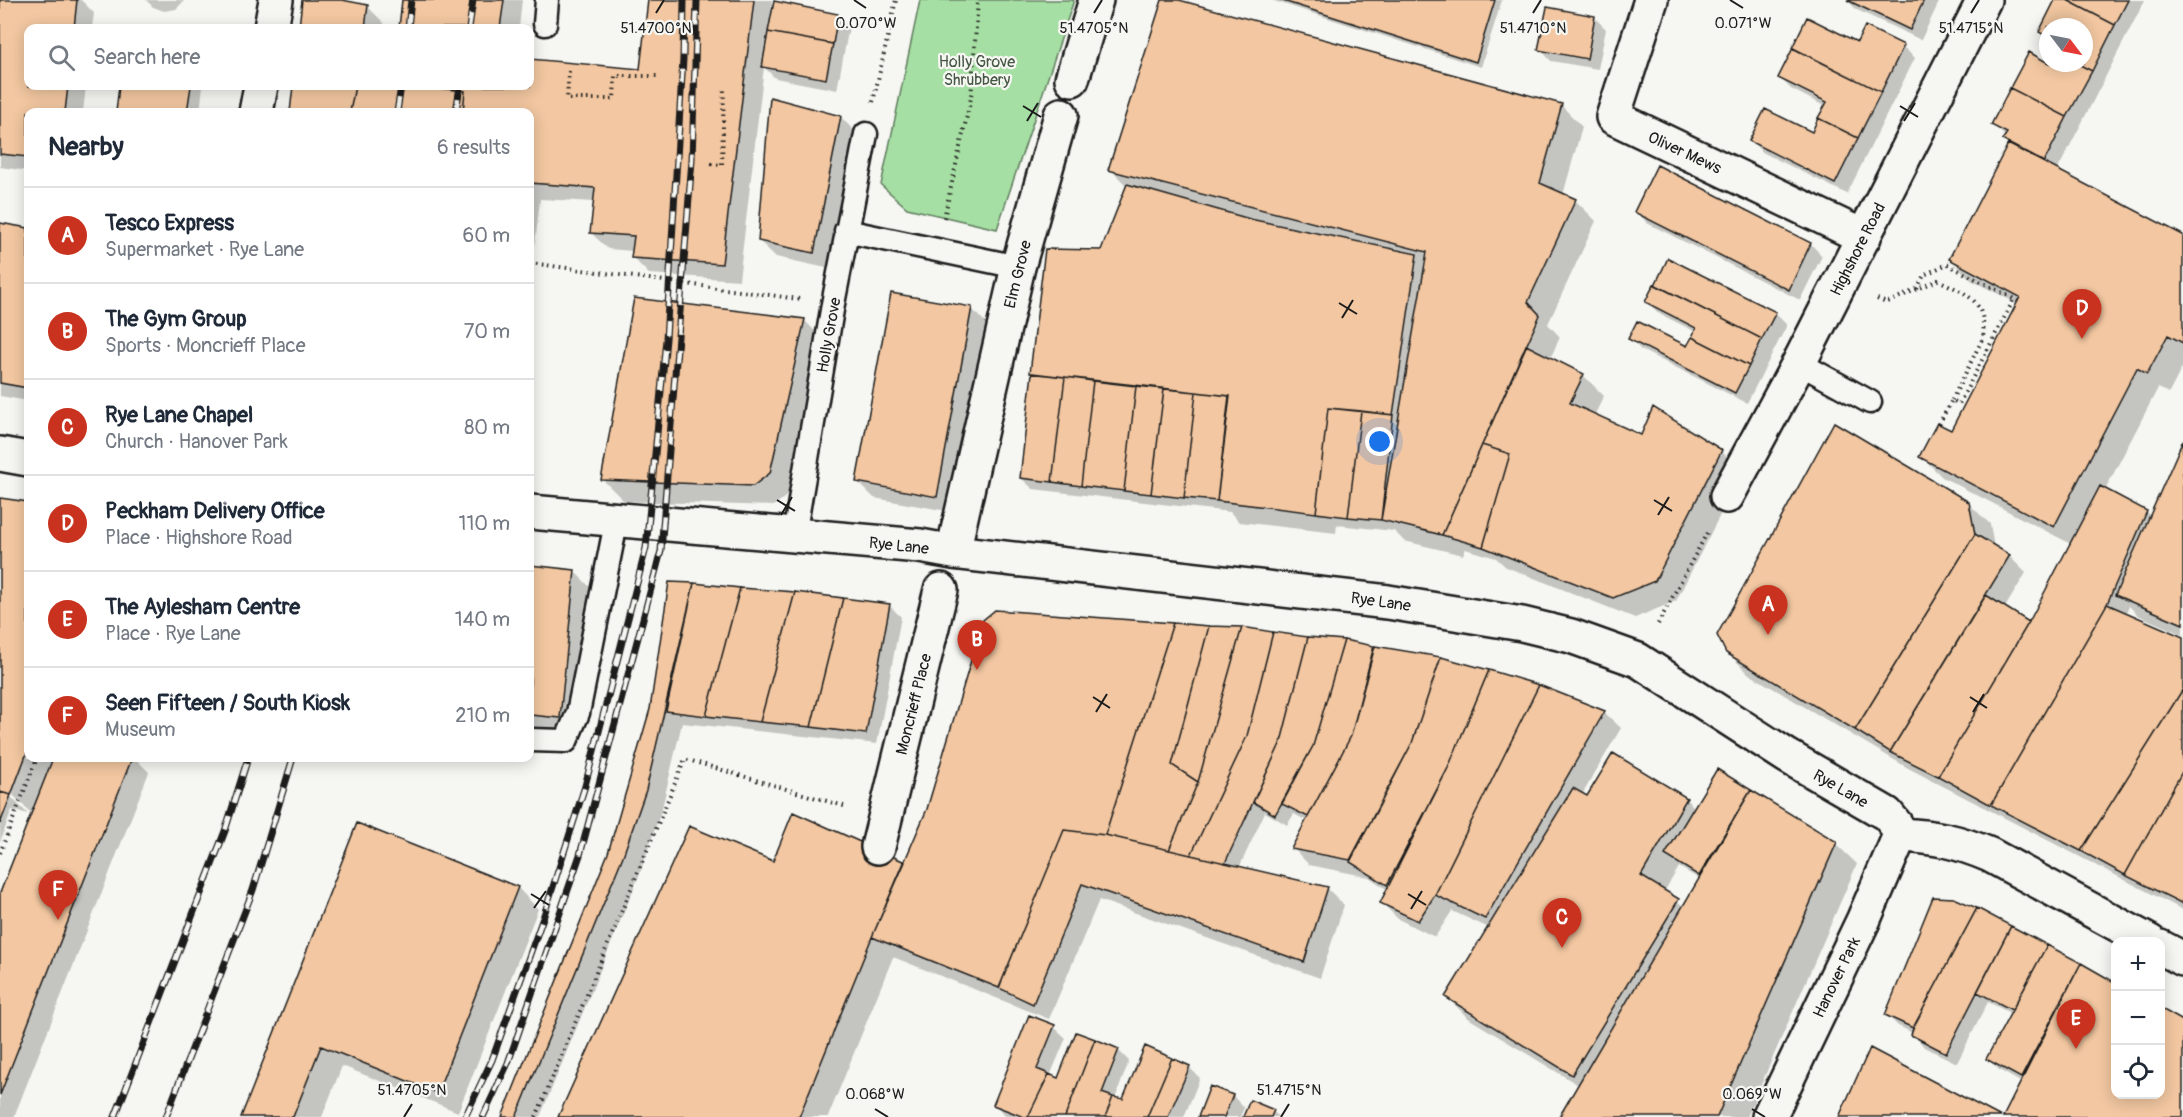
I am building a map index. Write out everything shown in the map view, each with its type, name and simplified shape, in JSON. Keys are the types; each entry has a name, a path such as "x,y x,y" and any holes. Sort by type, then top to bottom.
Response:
{"street":[{"path":"272,24 276,0"},
{"name":"Elm Grove","path":"1072,79 1096,0"},
{"name":"Highshore Road","path":"1727,496 1799,363 1984,0"},
{"name":"Oliver Mews","path":"1643,2 1613,117 1864,237"},
{"path":"257,108 260,90"},
{"name":"Elm Grove","path":"953,552 1018,267 1061,115"},
{"path":"0,454 24,458"},
{"name":"Rye Lane","path":"534,512 920,546 953,552 1388,602 1522,624 1571,636 1638,660 1787,756 1887,814 1896,825 1900,835"},
{"name":"Moncrieff Place","path":"881,832 941,590"},
{"path":"1900,835 1934,837 1990,855 2141,937"},
{"name":"Hanover Park","path":"1769,1117 1863,921 1900,835"},
{"path":"2165,950 2183,959"}],"lane":[{"path":"545,24 547,0"},
{"name":"Elm Grove","path":"1061,115 1072,79"},
{"name":"Holly Grove","path":"794,536 833,303 866,134"},
{"path":"846,231 1018,267"},
{"path":"1799,363 1870,402"},
{"path":"534,740 566,741 578,713 617,518"}],"path":[{"path":"866,134 896,0"},
{"path":"937,249 970,98 978,0"},
{"path":"569,71 567,99 614,99 615,76 659,76"},
{"path":"711,164 722,165 724,86"},
{"path":"534,264 833,303"},
{"path":"1917,289 1924,275 1947,264 2016,300 1959,404 1952,400"},
{"path":"1840,281 1886,303 1938,280 1969,295 1979,307 1984,328 1983,338 1939,424"},
{"path":"1654,631 1727,496"},
{"path":"536,1117 685,759 881,832"},
{"path":"0,853 35,762"}],"green space":[{"name":"Holly Grove Shrubbery","path":"920,0 1074,0 997,229 907,208 881,185"}],"building":[{"path":"0,0 77,0 74,24 24,24 24,90 68,90 65,108 24,108 24,157 0,154"},
{"path":"302,0 342,0 368,5 366,24 299,24"},
{"path":"402,0 504,0 501,24 399,24"},
{"path":"648,0 754,0 722,264 631,258 634,236 590,233 595,188 534,183 534,108 463,108 465,91 456,90 534,90 534,59 640,69"},
{"path":"1162,0 1179,0 1562,104 1540,183 1576,199 1528,302 1540,315 1442,535 1381,520 1427,252 1108,170"},
{"path":"1280,0 1495,0 1476,62"},
{"path":"1847,0 1924,0 1910,30"},
{"path":"2055,0 2067,0 2115,25 2093,69 2093,18 2046,18"},
{"path":"2067,0 2128,0 2115,25"},
{"path":"774,1 838,14 833,44 768,32"},
{"path":"1547,7 1595,16 1587,59 1538,50"},
{"path":"1807,17 1857,42 1865,26 1904,45 1881,92 1792,48"},
{"path":"768,32 833,44 826,79 762,67"},
{"path":"1793,48 1881,92 1858,138 1818,118 1827,102 1778,78"},
{"path":"2029,52 2039,58 2039,72 2091,72 2067,117 2010,88"},
{"path":"2010,88 2067,117 2044,162 2002,140 2007,133 1991,125"},
{"path":"119,90 190,90 188,108 116,108"},
{"path":"293,90 354,90 351,108 290,108"},
{"path":"354,90 465,91 463,108 351,108"},
{"path":"770,97 841,116 814,253 758,241"},
{"path":"1765,109 1812,132 1818,118 1858,138 1835,184 1749,141"},
{"path":"2008,144 2183,235 2183,343 2168,335 2147,374 2137,368 2054,527 1919,457 1937,423 1951,430 2020,297 1949,259"},
{"path":"1657,165 1811,243 1789,290 1634,212"},
{"path":"1127,184 1250,219 1417,254 1393,415 1328,408 1316,513 1217,501 1230,396 1030,373 1045,249 1101,250"},
{"path":"0,223 24,227 24,387 0,383"},
{"path":"1668,258 1776,312 1762,339 1655,285"},
{"path":"1654,284 1762,339 1749,366 1692,337 1696,328 1645,302"},
{"path":"891,293 972,307 937,497 856,482"},
{"path":"634,298 805,319 770,473 753,486 601,480"},
{"path":"1637,321 1687,346 1692,337 1749,366 1735,393 1628,339"},
{"path":"1526,345 1584,374 1570,403 1641,435 1653,407 1722,450 1655,581 1613,598 1483,547 1510,454 1482,445"},
{"path":"1032,373 1065,377 1052,482 1020,478"},
{"path":"1065,377 1093,381 1081,486 1052,482"},
{"path":"1093,381 1136,386 1124,491 1081,486"},
{"path":"1136,386 1164,389 1151,494 1124,491"},
{"path":"1164,389 1196,392 1184,498 1151,494"},
{"path":"1196,392 1229,396 1217,501 1184,498"},
{"path":"1328,408 1361,411 1348,517 1316,513"},
{"path":"1361,411 1393,415 1381,520 1348,517"},
{"path":"1834,422 1969,502 1975,534 1855,730 1726,653 1717,635"},
{"path":"2183,440 2183,624 2115,595"},
{"path":"1482,445 1510,454 1483,547 1442,535"},
{"path":"2100,486 2147,511 2107,604 1991,805 1938,776 2029,622"},
{"path":"0,498 24,501 24,761 11,795 0,792"},
{"path":"1975,534 2010,555 1890,752 1855,730"},
{"path":"534,565 575,570 560,718 534,715"},
{"path":"669,582 694,583 646,790 623,856 520,1108 516,1117 502,1117 608,853 650,709"},
{"path":"694,583 740,588 706,716 666,711"},
{"path":"740,588 795,592 760,722 706,716"},
{"path":"795,592 843,598 811,727 760,722"},
{"path":"1986,595 2029,622 1938,776 1890,752"},
{"path":"843,598 890,604 866,734 811,727"},
{"path":"2107,604 2183,637 2183,689 2081,851 1991,805"},
{"path":"995,610 1173,623 1105,835 1064,830 999,988 872,937 927,809 983,620"},
{"path":"1173,623 1209,626 1172,765 1198,782 1169,850 1105,835"},
{"path":"1209,626 1242,627 1198,782 1172,765"},
{"path":"1242,627 1273,632 1247,736 1191,855 1169,850 1198,782"},
{"path":"1273,632 1308,637 1281,742 1225,863 1191,855 1247,736"},
{"path":"1308,637 1344,640 1313,746 1275,815 1253,802 1281,742"},
{"path":"1344,640 1374,646 1351,736 1308,817 1282,804 1313,746"},
{"path":"1375,646 1441,657 1412,743 1350,860 1291,849 1351,736"},
{"path":"1441,657 1489,670 1448,768 1387,885 1350,862 1412,743"},
{"path":"1489,670 1539,685 1435,895 1418,921 1380,903 1448,768"},
{"path":"1539,685 1605,711 1485,919 1435,895"},
{"path":"2183,689 2183,770 2125,875 2081,851"},
{"path":"1613,753 1687,798 1641,876 1679,899 1572,1075 1445,997 1573,788 1587,796"},
{"path":"51,762 130,762 0,1095 0,893"},
{"path":"1717,769 1751,790 1699,876 1665,855"},
{"path":"2183,770 2183,904 2125,875"},
{"path":"1751,790 1837,842 1717,1117 1559,1117"},
{"path":"0,792 11,795 0,824"},
{"path":"793,812 905,862 799,1117 558,1117 689,826 773,861"},
{"path":"357,823 518,887 437,1093 321,1046 293,1117 241,1117"},
{"path":"1064,830 1105,835 1328,887 1304,962 1082,884 1033,1004 999,988"},
{"path":"1933,897 1954,898 1977,908 1913,1028 1885,1015"},
{"path":"1977,908 2011,926 1946,1053 1911,1035"},
{"path":"2011,926 2047,945 2012,1010 1977,992"},
{"path":"2047,945 2081,963 2021,1078 1986,1059"},
{"path":"2081,963 2111,980 2111,1099 2165,1099 2165,1011 2183,1021 2183,1117 2003,1117"},
{"path":"1029,1015 1055,1025 1037,1069 1049,1074 1028,1117 1024,1117 993,1105"},
{"path":"1076,1032 1095,1039 1065,1117 1028,1117 1049,1074 1058,1078"},
{"path":"1095,1039 1119,1049 1102,1093 1113,1097 1105,1117 1065,1117"},
{"path":"1145,1046 1172,1058 1147,1117 1105,1117 1113,1097 1123,1099"},
{"path":"1870,1048 2001,1117 1839,1117"},
{"path":"1172,1058 1190,1066 1168,1117 1147,1117"},
{"path":"1210,1086 1233,1095 1224,1117 1198,1117"},
{"path":"1250,1100 1274,1110 1271,1117 1243,1117"}],"railway":[{"path":"408,24 411,0"},
{"path":"470,24 473,0"},
{"path":"465,1117 492,1060 544,915 585,786 646,548 666,339 683,59 684,0"},
{"path":"483,1117 508,1063 580,855 661,551 692,160 697,0"},
{"path":"398,108 400,90"},
{"path":"457,108 459,90"},
{"path":"115,1117 225,831 247,762"},
{"path":"166,1117 253,890 292,762"}],"place":[{"name":"Peckham Delivery Office","path":"2082,339"},
{"name":"Tesco Express","path":"1768,635"},
{"name":"The Gym Group","path":"977,670"},
{"name":"Seen Fifteen / South Kiosk","path":"58,920"},
{"name":"Rye Lane Chapel","path":"1562,948"},
{"name":"The Aylesham Centre","path":"2076,1049"}]}
